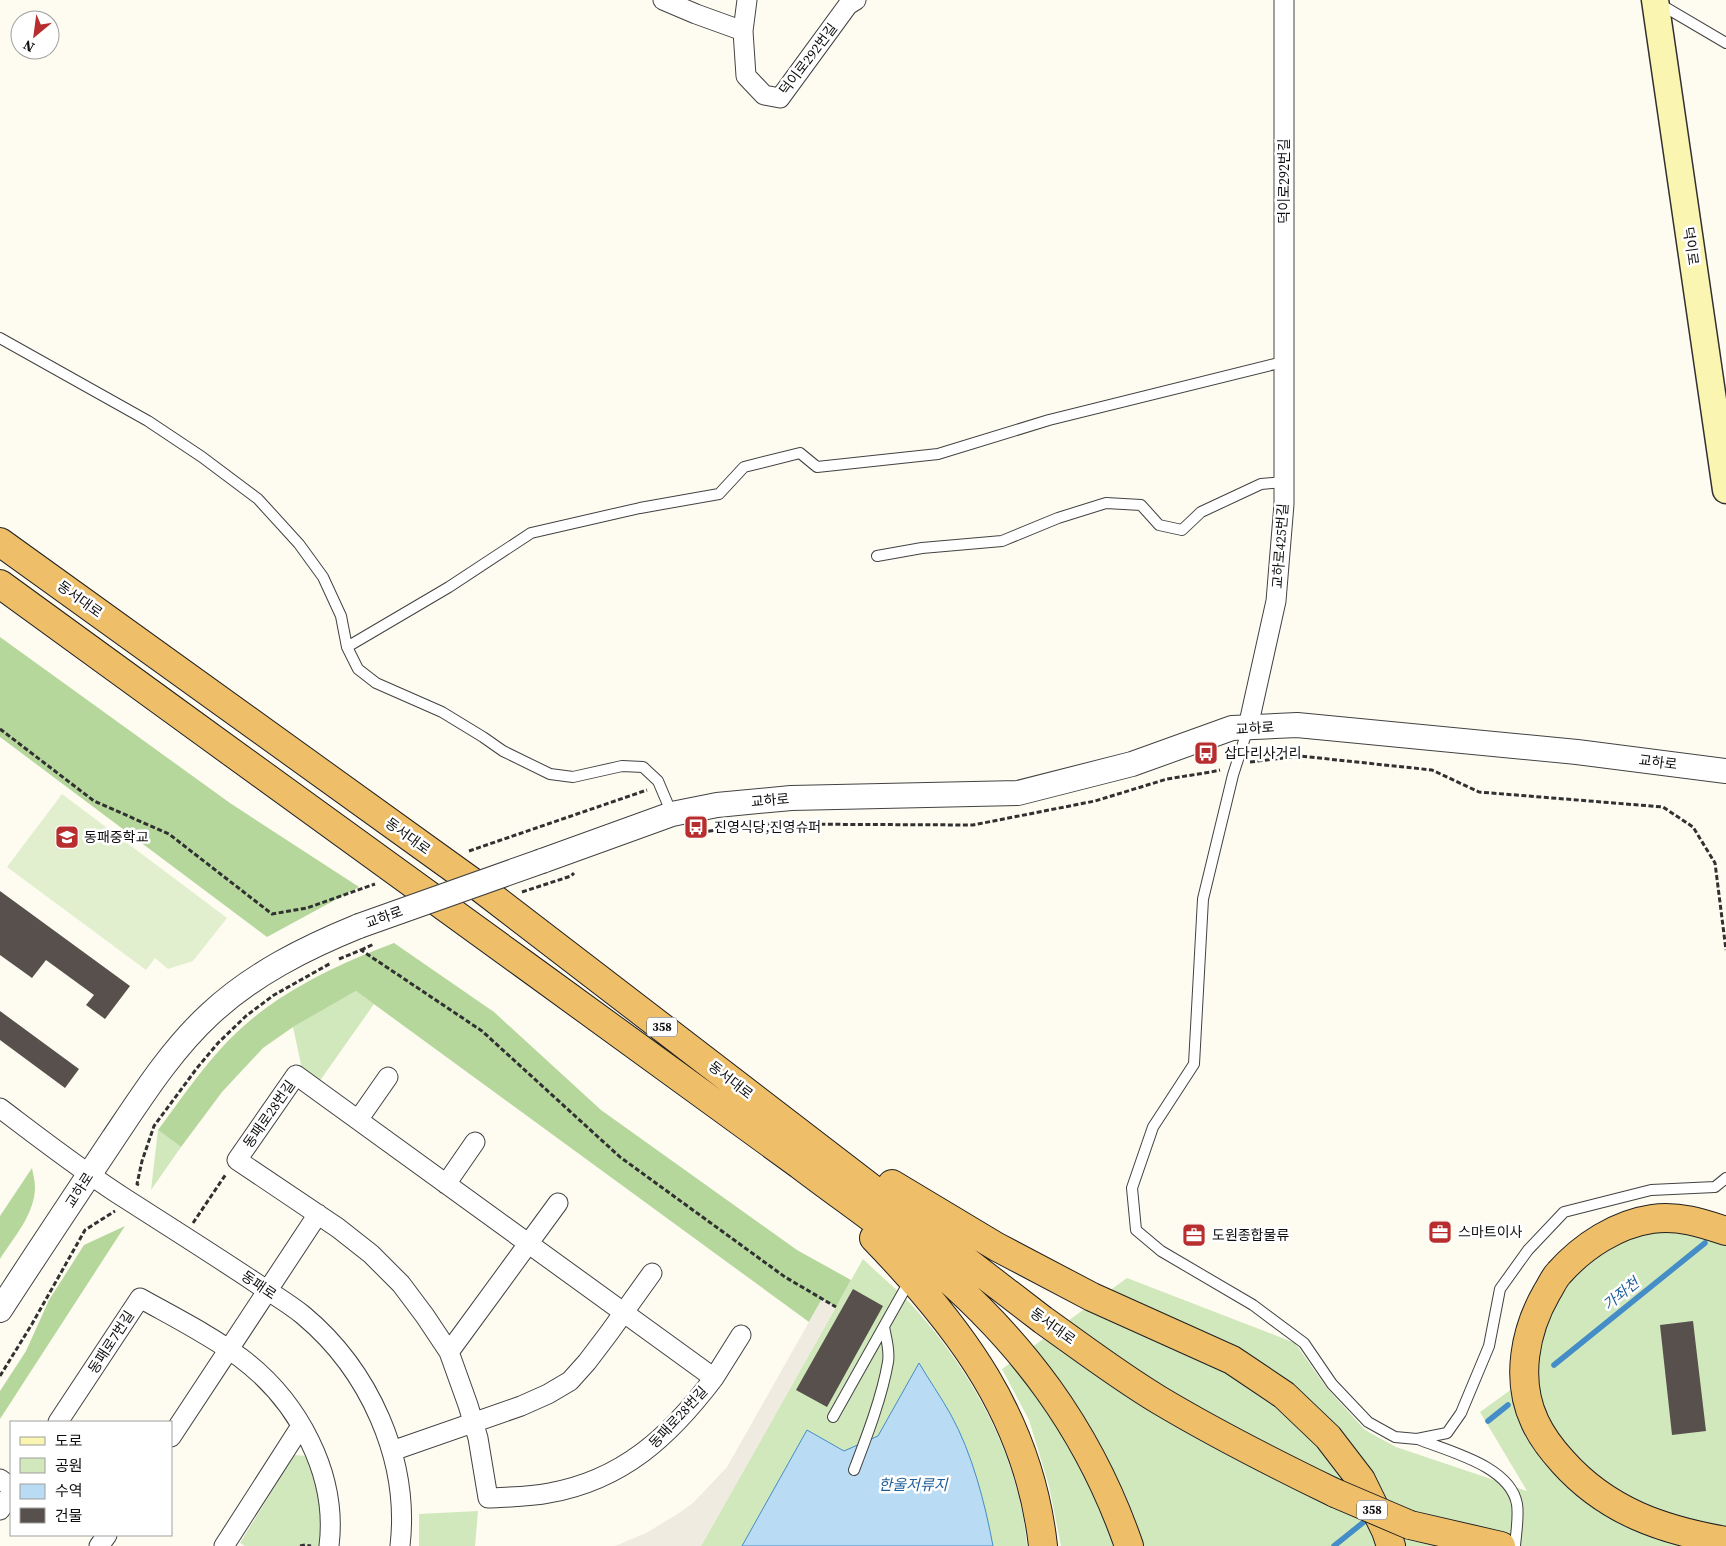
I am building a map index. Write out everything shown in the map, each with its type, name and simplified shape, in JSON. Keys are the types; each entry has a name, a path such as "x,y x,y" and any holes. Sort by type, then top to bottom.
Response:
{"highway":[{"name":"동서대로","path":"0,542 497,900 1043,1320 1101,1362 1158,1399 1215,1432 1335,1493 1410,1525 1491,1544"},
{"name":"동서대로","path":"0,584 741,1122 926,1260 974,1303 1022,1355 1058,1401 1079,1434 1129,1546"},
{"path":"0,595 260,774"},
{"path":"603,981 906,1194 997,1247 1092,1297 1232,1360 1284,1395 1328,1436 1361,1480 1386,1531 1391,1546"},
{"path":"741,1122 865,1229 912,1277 969,1350 993,1388 1009,1419 1023,1453 1033,1486 1043,1546"},
{"path":"1726,1231 1691,1219 1652,1219 1618,1228 1586,1247 1558,1274 1540,1305 1528,1335 1524,1364 1526,1394 1534,1422 1551,1449 1596,1494 1626,1512 1664,1527 1726,1541"}],"main road":[{"name":"덕이로","path":"1654,1 1726,490"}],"street":[{"path":"663,0 743,31"},
{"name":"덕이로292번길","path":"747,0 743,31 746,76 764,95 780,98 848,5 856,0"},
{"name":"덕이로292번길","path":"1284,0 1284,362"},
{"name":"교하로425번길","path":"1248,727 1276,601 1284,504 1284,362"},
{"name":"교하로","path":"0,1310 88,1175 180,1046 210,1014 244,987 288,958 322,941 359,926 672,814 718,805 791,798 1018,792 1132,764 1232,728 1297,725 1576,752 1726,771"},
{"name":"동패로28번길","path":"714,1378 296,1074 236,1160 318,1214 371,1254 401,1284 425,1316 449,1352 474,1423 488,1498 549,1493 604,1477 627,1465 650,1448 697,1399 714,1378 741,1335"},
{"path":"358,1120 388,1077"},
{"name":"동패로","path":"0,1108 88,1175 126,1199 188,1229 268,1291 302,1314 343,1356 356,1374 376,1410 392,1451 397,1476 400,1510 400,1546"},
{"path":"446,1184 475,1142"},
{"path":"449,1352 558,1203"},
{"path":"172,1435 318,1214"},
{"path":"392,1451 474,1423 548,1394 570,1381 588,1362 652,1273"},
{"name":"동패로7번길","path":"59,1421 140,1298 241,1358 266,1379 286,1402 302,1426 315,1451 326,1482 329,1511 329,1546"},
{"path":"224,1546 302,1426"},
{"path":"0,1510 10,1495"}],"lane":[{"name":"덕이로","path":"1654,1 1726,43"},
{"path":"0,338 148,421 202,457 258,499 299,544 323,577 341,616 347,647 358,669 376,683 442,712 483,737 503,752 550,774 573,777 622,766 643,767 658,781 672,814"},
{"path":"347,647 449,587 531,533 640,508 719,494 744,467 800,454 817,467 938,454 1049,420 1284,362"},
{"path":"877,556 922,548 1002,541 1058,518 1106,503 1141,505 1159,525 1182,530 1201,512 1218,504 1261,484 1284,482"},
{"path":"1248,727 1203,899 1194,1064 1153,1128 1132,1188 1136,1230 1161,1251 1253,1305 1304,1343 1332,1384 1368,1422 1395,1437 1417,1439 1447,1433 1461,1413 1489,1346 1500,1289 1528,1250 1564,1212 1651,1190 1714,1187 1726,1178"},
{"path":"833,1417 912,1277"},
{"path":"854,1470 868,1433 888,1361 888,1346 884,1327"},
{"path":"1417,1439 1487,1467 1504,1478 1513,1491 1517,1505 1515,1546"}],"path":[{"path":"684,834 764,824 973,826 1095,801 1167,779 1211,772 1237,764 1300,756 1432,770 1479,792 1662,807 1693,827 1715,863 1726,950"},
{"path":"497,900 571,876 578,870"},
{"path":"0,1376 85,1230 116,1211 137,1184 154,1126 218,1043 246,1016 274,995 332,962 378,943"},
{"path":"361,950 482,1031 620,1157 785,1277 836,1307"},
{"path":"188,1229 236,1160"},
{"path":"137,1184 145,1189"},
{"path":"188,1229 201,1227"},
{"path":"300,1546 304,1544 313,1546"}],"green space":[{"path":"0,637 230,803 359,887 267,937 0,737"},
{"path":"62,794 227,918 193,961 168,969 155,958 146,970 7,867"},
{"path":"394,943 494,1012 601,1110 797,1250 851,1280 836,1307 822,1299 809,1322 356,991 293,1027 263,1048 222,1092 181,1147 158,1130 221,1048 262,1011 316,977"},
{"path":"356,991 374,1004 319,1082 302,1069 293,1027"},
{"path":"158,1130 181,1147 151,1190"},
{"path":"32,1168 35,1187 32,1207 23,1225 0,1259 0,1216"},
{"path":"125,1226 0,1419 0,1391 26,1351 49,1300 84,1245"},
{"path":"1653,1230 1689,1230 1726,1241 1726,1546 1061,1546 1049,1486 1029,1420 1002,1369 1127,1278 1295,1343 1326,1387 1365,1430 1396,1447 1527,1491 1480,1412 1538,1370 1542,1341 1551,1312 1569,1280 1595,1257 1623,1241"},
{"path":"863,1259 910,1303 953,1356 972,1385 1003,1446 1022,1512 1027,1546 701,1546"},
{"path":"294,1455 308,1456 317,1489 320,1511 320,1546 245,1546 240,1543"},
{"path":"478,1511 475,1546 419,1546 419,1514"}],"shaded area":[{"path":"822,1299 836,1307 701,1546 615,1546 646,1533 676,1515 693,1503 727,1467"}],"water":[{"name":"한울저류지","path":"919,1363 959,1430 982,1496 993,1546 742,1546 807,1430 844,1451 878,1436"}],"building":[{"path":"0,891 130,986 105,1019 86,1005 94,995 46,960 32,978 0,955"},
{"path":"0,1011 79,1069 65,1088 0,1040"},
{"path":"853,1289 883,1306 827,1407 796,1390"},
{"path":"1693,1321 1706,1431 1672,1435 1660,1325"}],"waterway":[{"name":"가좌천","path":"1554,1365 1705,1243"},
{"name":"가좌천","path":"1488,1421 1508,1405"},
{"name":"가좌천","path":"1334,1546 1370,1517"}],"place":[{"name":"삽다리사거리","path":"1206,753"},
{"name":"진영식당,진영슈퍼","path":"696,827"},
{"name":"동패중학교","path":"67,837"},
{"name":"스마트이사","path":"1440,1232"},
{"name":"도원종합물류","path":"1194,1235"}]}
